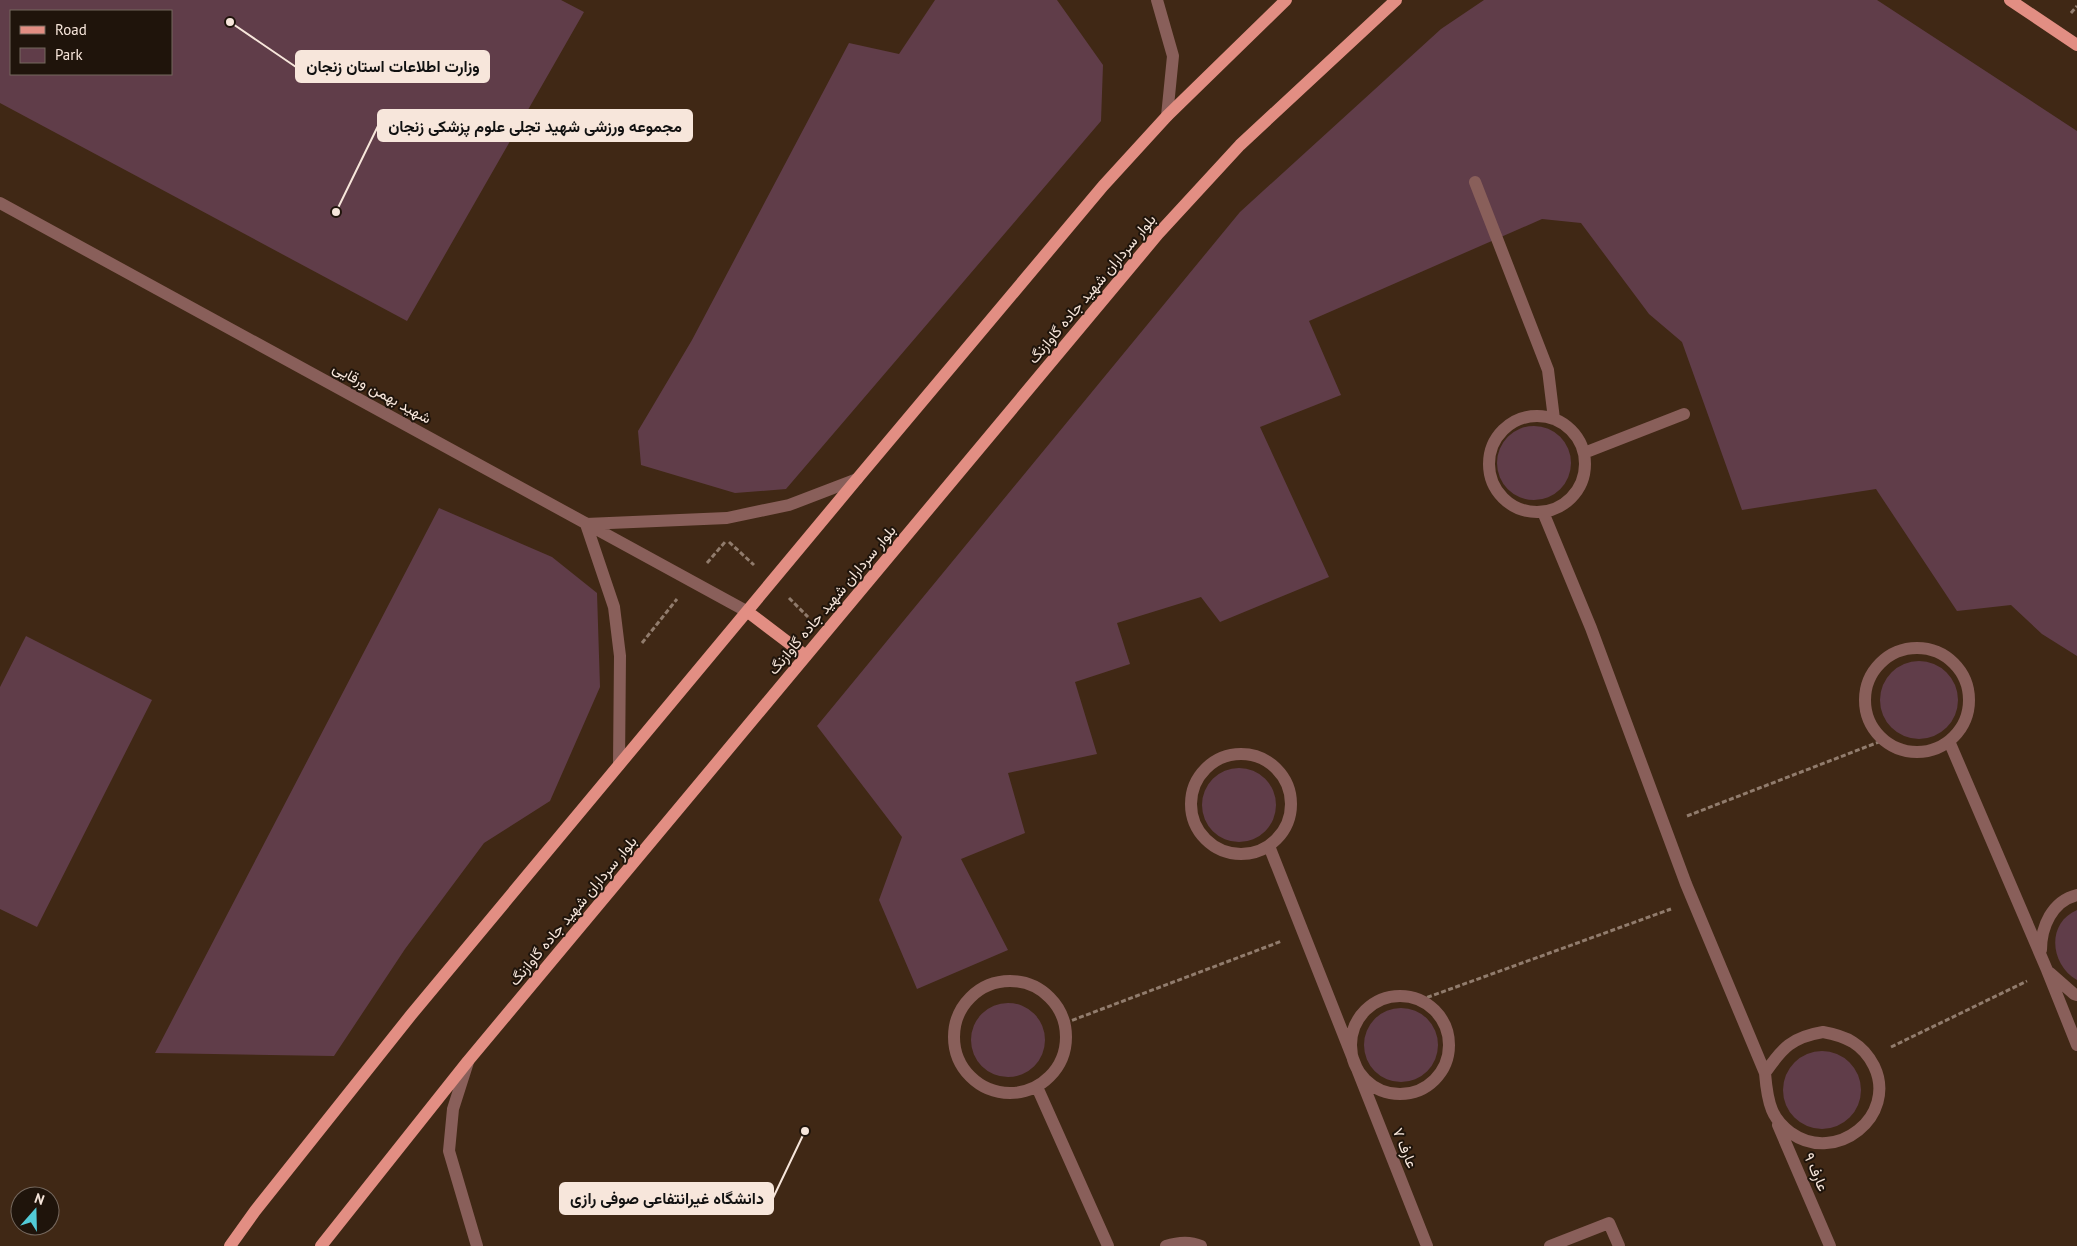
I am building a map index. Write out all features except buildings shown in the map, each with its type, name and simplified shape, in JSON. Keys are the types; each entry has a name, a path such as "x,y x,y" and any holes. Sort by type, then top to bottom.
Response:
{"main road":[{"path":"230,1246 255,1211 411,1015 1103,186 1167,116 1286,0"},
{"name":"بلوار سرداران شهید جاده گاوازنگ","path":"321,1246 468,1061 1158,234 1240,145 1396,0"},
{"path":"2010,0 2077,45"},
{"path":"748,612 806,656"}],"street":[{"path":"1157,0 1173,56 1167,116"},
{"path":"1474,182 1548,370 1554,419"},
{"name":"شهید بهمن ورقایی","path":"0,203 748,612"},
{"path":"1584,453 1684,414"},
{"path":"1538,416 1554,419 1568,427 1578,438 1584,453 1585,469 1581,484 1572,498 1559,507 1543,512 1528,511 1513,506 1501,496 1492,482 1489,467 1491,451 1497,437 1508,425 1522,418 1538,416"},
{"path":"620,765 620,656 614,607 586,524 727,518 789,505 857,479"},
{"path":"1543,512 1592,628 1693,901 1765,1073 1772,1111 1782,1127 1798,1138 1815,1143 1833,1143 1851,1136 1865,1125 1875,1110 1879,1092 1877,1074 1870,1057 1857,1044 1841,1035 1823,1032 1805,1035 1788,1044 1765,1073"},
{"path":"1910,649 1927,649 1943,655 1957,666 1965,680 1970,697 1968,714 1960,729 1949,742 1933,750 1917,752 1900,749 1884,740 1873,728 1867,712 1866,694 1870,678 1880,664 1893,654 1910,649"},
{"path":"1949,742 2047,970 2077,995"},
{"path":"1236,754 1253,755 1268,762 1280,773 1289,787 1291,804 1289,820 1281,834 1269,846 1254,852 1238,854 1221,850 1208,841 1197,828 1192,813 1191,796 1197,780 1207,767 1220,758 1236,754"},
{"path":"1269,846 1353,1061 1361,1075 1373,1086 1388,1093 1404,1094 1420,1090 1434,1081 1443,1069 1449,1054 1449,1037 1444,1022 1434,1009 1420,1000 1404,996 1388,997 1373,1003 1361,1014 1353,1029 1350,1044 1353,1061"},
{"path":"2077,895 2058,906 2047,920 2041,936 2041,954 2077,1045"},
{"path":"1009,980 1028,984 1044,992 1057,1006 1065,1023 1066,1041 1062,1059 1052,1075 1037,1087 1020,1093 1001,1093 983,1087 969,1076 958,1060 953,1042 954,1024 962,1007 974,993 991,984 1009,980"},
{"path":"468,1061 453,1109 449,1151 478,1246"},
{"name":"عارف ۷","path":"1353,1061 1427,1246"},
{"path":"1037,1087 1108,1246"},
{"name":"عارف ۹","path":"1772,1111 1830,1246"},
{"path":"1550,1246 1609,1223 1619,1246"},
{"path":"1166,1246 1177,1243 1201,1246"}],"path":[{"path":"1664,824 1884,740"},
{"path":"1420,1000 1693,901"},
{"path":"1065,1023 1303,932"},
{"path":"1870,1057 2047,970"}],"green space":[{"path":"0,0 561,0 584,12 407,321 0,103"},
{"path":"935,0 1057,0 1103,65 1101,121 786,489 735,493 641,465 638,431 692,340 849,43 899,54"},
{"path":"1484,0 1877,0 2077,131 2077,656 2042,634 2011,605 1957,611 1876,489 1742,510 1682,342 1649,314 1581,223 1542,219 1309,321 1341,395 1260,427 1329,577 1220,622 1201,597 1117,623 1130,664 1075,682 1097,754 1008,773 1025,833 961,859 1008,950 917,989 879,900 902,837 817,726 1240,212 1441,29"},
{"path":"1527,426 1541,426 1555,432 1565,442 1571,456 1571,470 1565,484 1555,494 1541,500 1527,500 1513,494 1503,484 1497,470 1497,456 1503,442 1513,432"},
{"path":"439,508 552,557 597,593 600,687 550,801 484,843 405,949 334,1056 155,1053"},
{"path":"26,636 152,700 37,927 0,909 0,687"},
{"path":"1911,661 1927,661 1941,667 1952,678 1958,692 1958,708 1952,722 1941,733 1927,739 1911,739 1897,733 1886,722 1880,708 1880,692 1886,678 1897,667"},
{"path":"1239,768 1260,774 1270,784 1276,805 1270,826 1260,836 1239,842 1218,836 1208,826 1202,805 1208,784 1218,774"},
{"path":"2077,910 2077,980 2061,965 2055,944 2060,924 2067,916"},
{"path":"1008,1003 1029,1009 1039,1019 1045,1040 1039,1061 1029,1071 1008,1077 987,1071 977,1061 971,1040 977,1019 987,1009"},
{"path":"1401,1008 1422,1014 1432,1024 1438,1045 1432,1066 1422,1076 1401,1082 1380,1076 1370,1066 1364,1045 1370,1024 1380,1014"},
{"path":"1814,1051 1830,1051 1844,1057 1855,1068 1861,1082 1861,1098 1855,1112 1844,1123 1830,1129 1814,1129 1800,1123 1789,1112 1783,1098 1783,1082 1789,1068 1800,1057"}],"place":[{"name":"وزارت اطلاعات استان زنجان","path":"230,22"},
{"name":"مجموعه ورزشی شهید تجلی علوم پزشکی زنجان","path":"336,212"},
{"name":"دانشگاه غیرانتفاعی صوفی رازی","path":"805,1131"}]}
